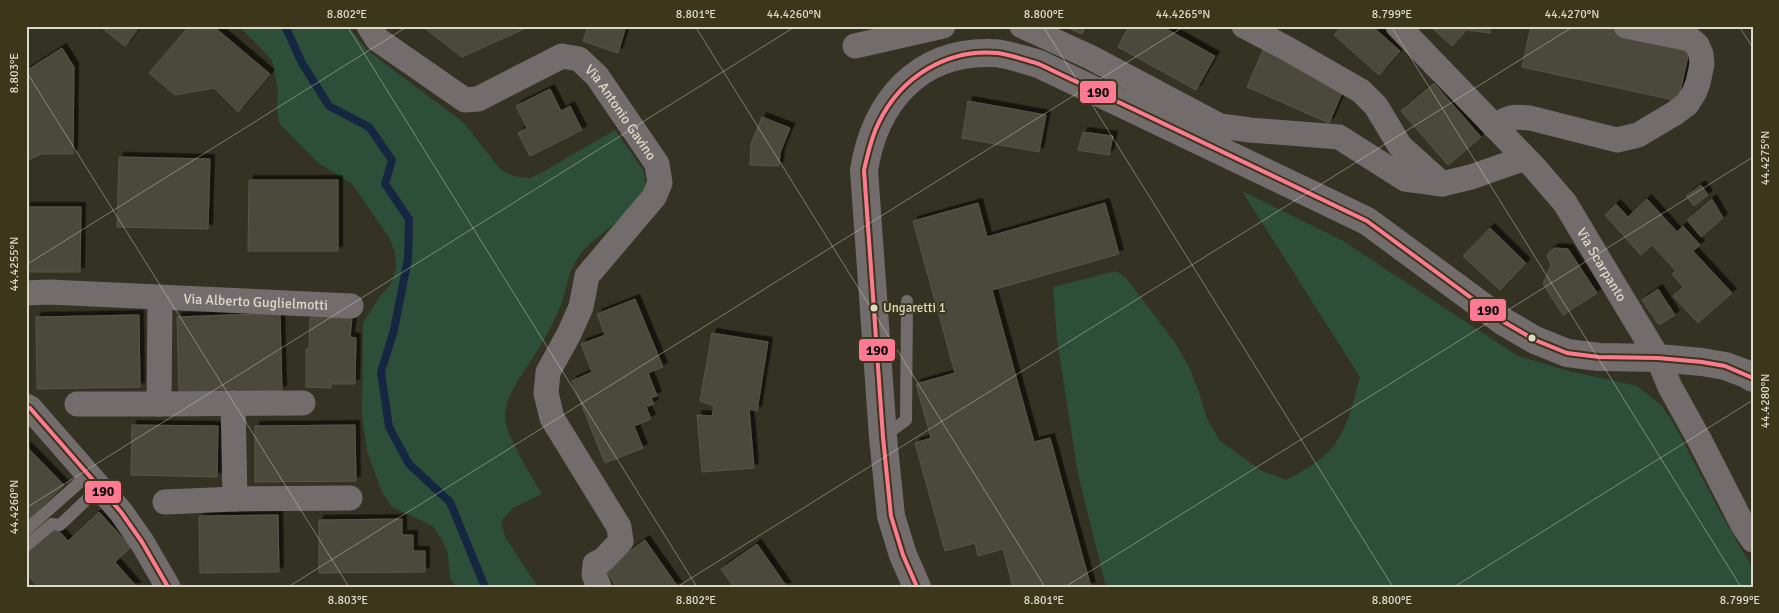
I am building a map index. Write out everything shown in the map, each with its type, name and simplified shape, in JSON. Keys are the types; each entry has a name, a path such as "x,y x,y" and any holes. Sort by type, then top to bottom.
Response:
{"street":[{"name":"Via Antonio Gavino","path":"369,26 376,39 465,100 478,99 562,56 579,59 597,76 657,164 660,183 654,197 587,276 581,307 569,334 548,372 546,393 552,418 619,527 621,541 603,560 594,564 594,575 599,587"},
{"path":"855,46 943,26"},
{"path":"1022,26 1090,57 1220,126 1339,136 1405,179 1442,184 1471,177 1525,158"},
{"path":"1244,26 1361,92 1376,106 1400,146 1442,184"},
{"name":"Via Scarpanto","path":"1398,26 1525,158 1565,203 1658,358 1670,387 1743,525 1753,540"},
{"path":"1494,126 1509,117 1517,116 1617,140 1638,135 1675,113 1686,104 1698,82 1702,64 1701,54 1697,45 1690,40 1626,26"},
{"path":"917,587 903,555 891,516 883,437 864,170 867,151 884,110 898,91 912,77 929,66 949,58 969,54 993,53 1039,64 1367,222 1504,322 1535,340 1567,353 1599,357 1658,358 1702,362 1744,372 1753,378"},
{"name":"Via Alberto Guglielmotti","path":"26,293 49,292 351,306"},
{"path":"159,404 160,298"},
{"path":"232,403 235,499"},
{"path":"77,404 303,403"},
{"path":"26,406 94,480 136,531 168,587"},
{"path":"165,502 350,498"}],"lane":[{"path":"883,437 906,420 907,301"},
{"path":"26,530 94,480"},
{"path":"26,546 52,524 60,525 94,480"}],"green space":[{"path":"239,26 348,26 367,50 464,123 500,169 513,176 529,178 543,172 615,130 643,170 647,187 636,204 589,245 577,259 561,306 541,345 516,383 506,407 505,415 509,433 519,455 542,494 513,508 501,521 505,537 538,587 456,587 450,579 448,554 433,526 392,507 382,492 367,451 362,414 363,323 380,296 391,284 396,268 395,252 389,237 352,184 317,162 279,123 277,108 278,91 272,60"},
{"path":"1242,191 1343,241 1518,356 1565,370 1637,386 1661,405 1673,422 1720,512 1753,569 1753,587 1106,587 1078,474 1057,340 1053,287 1116,271 1127,279 1176,344 1189,367 1207,419 1220,441 1262,471 1286,480 1308,468 1335,445 1345,427 1352,407 1360,377"}],"building":[{"path":"99,26 140,26 125,46"},
{"path":"189,26 213,26 270,74 238,112 214,88 175,95 149,73"},
{"path":"422,26 522,26 524,29 462,57"},
{"path":"588,26 626,26 618,53 583,41"},
{"path":"1063,26 1086,26 1082,34"},
{"path":"1129,26 1161,26 1215,56 1196,90 1118,47"},
{"path":"1342,26 1372,26 1400,51 1379,75 1334,35"},
{"path":"1430,26 1491,26 1490,33 1467,30 1452,46"},
{"path":"1531,26 1594,26 1690,47 1678,101 1522,67"},
{"path":"62,48 74,67 73,154 41,154 26,161 26,71"},
{"path":"1263,50 1345,86 1329,123 1247,87"},
{"path":"1434,83 1481,137 1448,165 1401,111"},
{"path":"550,89 561,111 570,106 582,130 530,156 518,133 527,128 516,106"},
{"path":"968,101 1046,115 1039,152 962,138"},
{"path":"762,117 790,128 780,153 779,166 750,165 751,144"},
{"path":"1083,132 1113,136 1109,155 1078,150"},
{"path":"119,157 210,159 208,229 117,227"},
{"path":"249,180 338,180 338,251 248,251"},
{"path":"1701,185 1708,195 1694,206 1686,196"},
{"path":"1647,199 1677,232 1683,226 1700,245 1693,251 1732,293 1698,323 1673,296 1683,287 1672,274 1676,271 1652,245 1641,255 1605,215 1616,204 1628,217"},
{"path":"1712,199 1723,218 1701,237 1687,220"},
{"path":"978,203 987,237 1105,203 1119,254 992,290 1034,442 1050,438 1091,587 1013,587 1003,549 978,556 975,543 945,551 915,443 931,438 916,384 955,373 913,221"},
{"path":"26,207 81,207 80,272 26,272"},
{"path":"1490,228 1526,263 1500,290 1463,256"},
{"path":"1555,248 1568,249 1597,293 1563,315 1543,284 1551,265 1547,256"},
{"path":"1658,289 1675,315 1659,325 1642,300"},
{"path":"635,299 663,367 648,373 657,396 651,398 654,404 646,407 651,419 634,426 643,448 605,463 572,381 592,372 581,344 605,335 597,314"},
{"path":"280,313 282,390 179,393 177,317"},
{"path":"139,315 140,387 37,389 36,317"},
{"path":"310,318 352,318 350,337 356,338 355,384 331,384 331,388 306,387 306,349 309,348"},
{"path":"712,333 768,342 757,411 749,409 754,468 702,472 697,415 712,416 714,406 700,401"},
{"path":"132,425 218,426 217,477 131,475"},
{"path":"355,425 356,481 255,482 255,426"},
{"path":"26,446 64,485 26,522"},
{"path":"99,512 131,547 115,562 137,587 38,587 26,573 26,554 56,528 68,541"},
{"path":"278,515 279,572 200,573 199,516"},
{"path":"402,519 402,535 413,535 413,551 425,551 425,572 319,573 319,520"},
{"path":"645,540 678,587 617,587 605,569"},
{"path":"757,544 787,587 734,587 721,569"}],"waterway":[{"path":"285,26 302,63 329,106 369,127 392,160 385,184 409,219 408,259 394,330 381,372 389,427 409,464 450,502 485,587"}],"transit line":[{"name":"190","path":"917,587 903,555 891,516 883,437 864,170 876,128 888,106 913,79 928,69 961,55 998,53 1039,64 1367,221 1504,322 1535,340 1567,353 1599,357 1658,358 1702,362 1725,366 1753,378"},
{"name":"190","path":"26,406 30,408 121,512 142,542 168,587"}],"place":[{"name":"Ungaretti 1","path":"874,308"}]}
